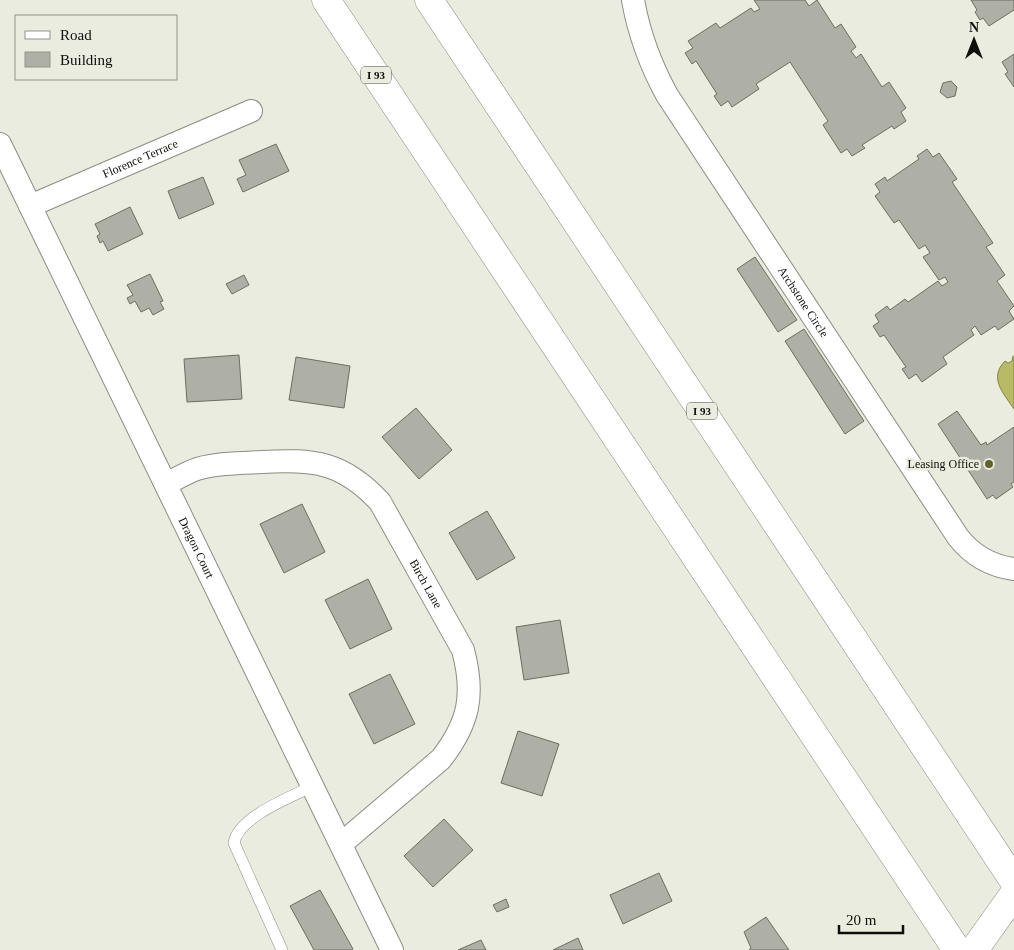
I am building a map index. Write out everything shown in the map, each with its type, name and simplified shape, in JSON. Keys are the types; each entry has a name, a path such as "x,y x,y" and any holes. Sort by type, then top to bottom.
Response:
{"main road":[{"name":"I 93","path":"326,0 957,950"},
{"name":"I 93","path":"429,0 1014,881"},
{"path":"974,950 1014,894"}],"street":[{"name":"Archstone Circle","path":"632,0 646,54 667,96 958,537 972,552 983,559 995,565 1014,569"},
{"name":"Florence Terrace","path":"30,206 251,112"},
{"name":"Dragon Court","path":"0,144 392,950"},
{"name":"Birch Lane","path":"166,484 196,470 235,463 307,461 340,470 362,484 380,502 463,650 469,671 467,711 462,727 453,743 441,759 341,844"}],"lane":[{"path":"282,950 234,843 235,836 247,822 262,812 313,786"}],"shaded area":[{"path":"1013,356 1014,409 1002,392 998,380 1000,367 1005,361 1008,363 1012,361"}],"building":[{"path":"754,0 805,0 809,6 817,0 835,28 841,24 856,47 851,51 856,58 861,54 882,87 889,82 906,108 901,112 906,121 894,129 892,126 862,145 865,148 852,156 847,149 841,153 823,125 828,121 790,62 756,84 759,89 732,107 728,101 721,106 714,96 717,94 696,61 692,64 685,53 693,48 688,41 716,23 720,28 751,8 754,12 760,9"},
{"path":"971,0 1014,0 1014,10 989,26 983,18 980,20"},
{"path":"1014,54 1014,87 1005,74 1008,72 1002,62"},
{"path":"951,81 957,87 955,96 947,98 940,92 943,83"},
{"path":"276,144 289,171 243,192 237,179 246,175 239,160"},
{"path":"927,149 933,157 939,153 957,179 952,182 993,243 986,247 1005,275 997,281 1014,306 1009,311 1014,319 998,330 995,326 981,335 975,326 971,330 974,335 943,357 947,364 922,382 916,374 909,379 902,369 906,367 884,335 880,337 873,326 879,322 875,315 887,306 890,310 905,299 908,302 938,281 942,286 948,282 945,277 939,280 923,257 930,253 925,245 919,249 899,220 894,223 875,196 880,192 875,184 885,177 887,181 919,159 917,156"},
{"path":"203,177 214,204 179,219 168,191"},
{"path":"130,207 143,234 108,251 103,241 100,243 97,236 100,234 95,224"},
{"path":"755,257 797,320 778,332 737,269"},
{"path":"150,274 163,301 160,302 164,309 153,315 149,308 141,312 135,301 130,304 127,298 133,295 127,285"},
{"path":"244,275 249,285 232,294 226,284"},
{"path":"804,329 864,421 845,434 785,341"},
{"path":"239,355 242,399 187,402 184,359"},
{"path":"296,357 350,366 344,408 289,400"},
{"path":"416,408 452,450 419,479 382,437"},
{"name":"Leasing Office","path":"957,411 981,445 986,442 987,445 1014,427 1014,482 1011,484 1013,487 996,499 993,495 987,499 938,424"},
{"path":"302,504 325,552 284,573 260,524"},
{"path":"487,511 515,558 477,580 449,533"},
{"path":"368,579 392,629 350,649 325,600"},
{"path":"560,620 569,673 524,680 516,627"},
{"path":"390,674 415,724 374,744 349,694"},
{"path":"518,731 559,744 542,796 501,783"},
{"path":"444,819 473,850 433,887 404,856"},
{"path":"659,873 672,901 623,924 610,895"},
{"path":"320,890 353,949 314,950 290,906"},
{"path":"506,899 509,907 497,912 493,905"},
{"path":"766,917 789,950 749,950 751,948 744,932"},
{"path":"578,938 583,950 553,950"},
{"path":"481,940 486,950 458,950"}],"place":[{"name":"Leasing Office","path":"989,464"}]}
